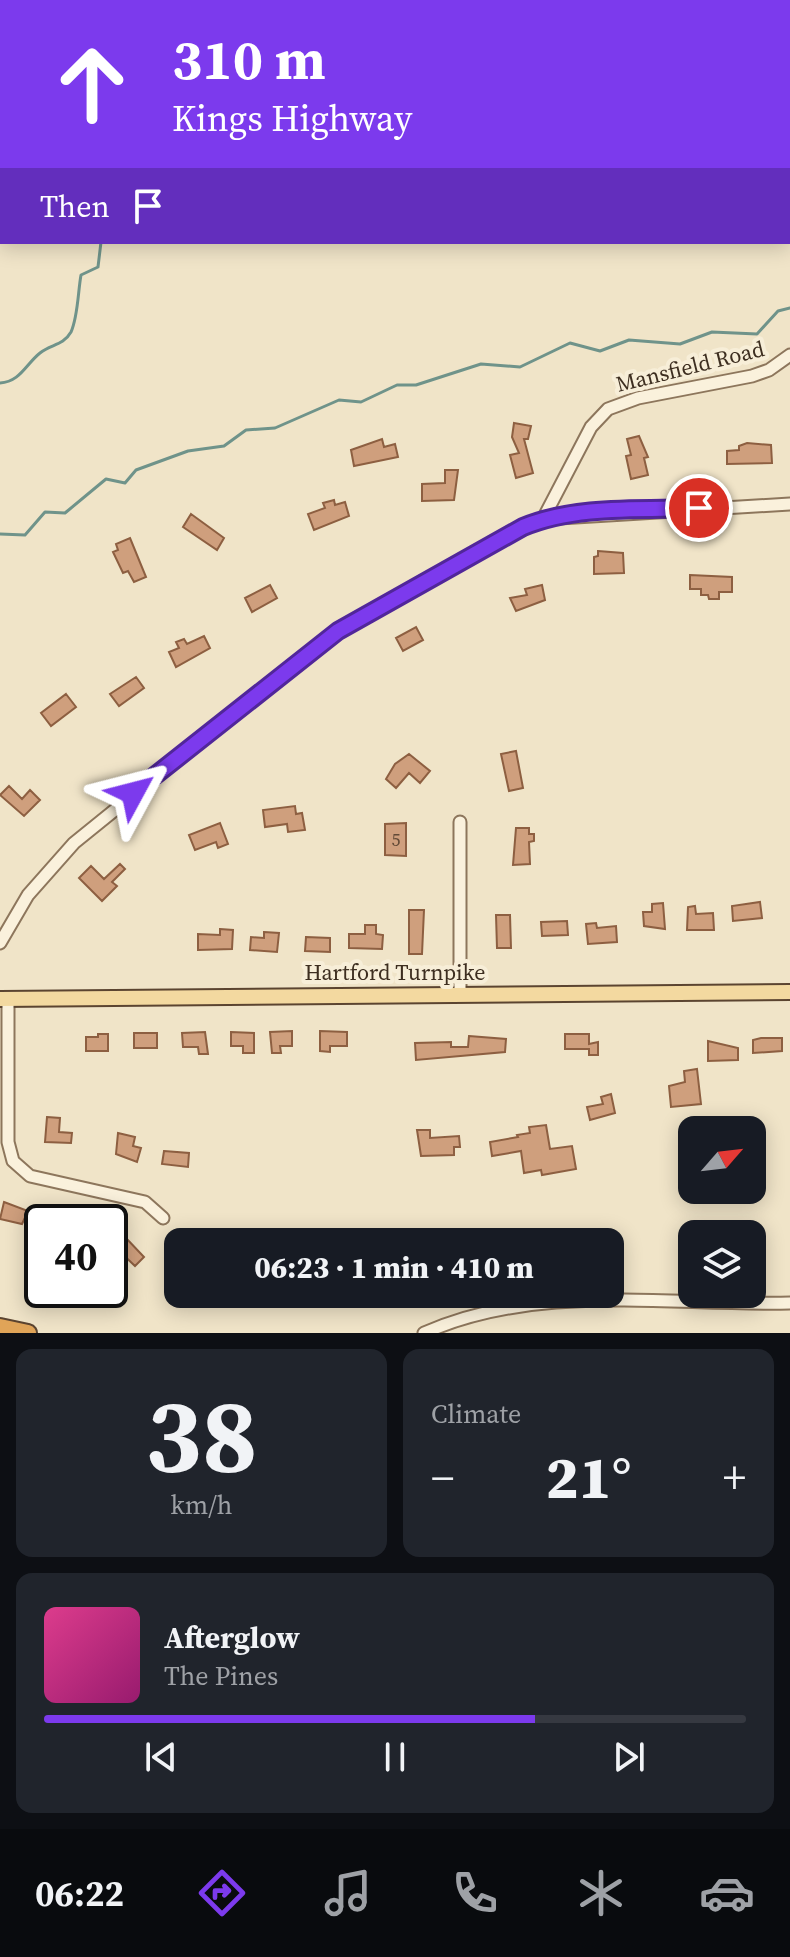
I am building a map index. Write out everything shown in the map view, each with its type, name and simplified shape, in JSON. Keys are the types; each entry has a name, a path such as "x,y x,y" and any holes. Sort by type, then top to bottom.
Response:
{"highway":[{"path":"0,1327 28,1333"}],"main road":[{"name":"Hartford Turnpike","path":"4,998 790,992"}],"street":[{"name":"Mansfield Road","path":"543,519 591,427 608,409 638,398 752,376 769,370 790,355"},
{"path":"0,943 28,895 74,843 320,644 423,581 543,519 790,504"},
{"path":"460,822 460,993"},
{"path":"4,998 8,1142 13,1161 30,1176 145,1202 163,1218"},
{"path":"424,1333 508,1309 585,1300 790,1303"}],"building":[{"path":"514,423 531,426 528,439 524,439 533,473 516,478 510,455 519,453 512,437"},
{"path":"639,436 648,457 644,458 648,475 631,479 626,456 631,455 627,439"},
{"path":"382,439 384,447 395,444 398,457 354,466 351,450"},
{"path":"747,443 771,445 772,463 727,464 727,451 739,450 739,446"},
{"path":"445,470 458,470 454,500 422,501 422,484 445,483"},
{"path":"334,500 335,505 345,502 349,516 314,530 308,514 325,508 323,503"},
{"path":"191,514 224,538 217,550 183,527"},
{"path":"130,538 146,577 134,582 128,571 123,573 113,552 118,550 116,544"},
{"path":"598,551 623,553 624,573 594,574 594,557 598,556"},
{"path":"690,575 732,577 732,592 719,592 719,599 709,599 708,595 701,595 701,589 690,589"},
{"path":"270,585 277,598 252,612 245,598"},
{"path":"542,585 545,600 516,611 510,598 527,595 525,589"},
{"path":"416,627 423,640 403,651 396,638"},
{"path":"204,636 210,648 176,667 169,652 179,648 176,642 184,639 187,644"},
{"path":"136,677 144,688 119,706 110,694"},
{"path":"66,694 76,707 51,726 41,713"},
{"path":"516,751 523,788 509,791 501,754"},
{"path":"409,754 430,771 420,783 409,773 396,788 386,779 395,764"},
{"path":"9,786 22,799 30,790 40,800 24,816 0,795"},
{"path":"295,806 296,814 302,813 305,830 288,832 287,824 265,827 263,810"},
{"path":"220,823 228,844 218,848 216,842 195,850 189,835"},
{"path":"406,823 406,856 385,855 385,824"},
{"path":"516,828 529,828 529,834 534,834 534,841 529,842 530,864 513,865"},
{"path":"120,864 125,869 112,882 117,886 102,901 79,878 91,866 104,879"},
{"path":"760,902 762,918 733,921 732,906"},
{"path":"663,903 665,929 644,926 643,912 652,912 652,904"},
{"path":"695,906 696,914 713,913 714,930 687,930 688,907"},
{"path":"409,910 424,910 422,954 409,954"},
{"path":"496,915 510,915 511,948 497,948"},
{"path":"567,921 568,935 542,936 541,922"},
{"path":"596,923 597,928 616,926 617,942 588,944 586,924"},
{"path":"365,925 376,925 376,934 383,935 382,949 349,948 349,934 365,934"},
{"path":"220,929 233,930 232,949 198,950 198,934 220,935"},
{"path":"264,932 279,933 277,952 250,950 251,937 264,938"},
{"path":"306,937 330,938 330,952 305,951"},
{"path":"292,1031 292,1046 280,1046 281,1053 272,1053 270,1032"},
{"path":"320,1031 347,1032 347,1046 330,1046 330,1052 320,1051"},
{"path":"205,1032 208,1054 199,1054 198,1047 183,1047 182,1033"},
{"path":"231,1032 254,1033 254,1053 243,1053 243,1046 231,1046"},
{"path":"134,1033 157,1033 157,1048 134,1048"},
{"path":"98,1034 108,1034 108,1051 86,1051 86,1037 98,1037"},
{"path":"565,1034 589,1034 589,1044 598,1042 598,1055 589,1055 589,1049 565,1049"},
{"path":"469,1036 506,1039 505,1052 416,1060 415,1043 451,1042 451,1047 468,1047"},
{"path":"782,1038 782,1051 753,1053 753,1040"},
{"path":"708,1041 738,1048 738,1060 708,1061"},
{"path":"697,1069 701,1104 671,1107 669,1086 685,1082 684,1071"},
{"path":"611,1094 615,1113 590,1120 587,1107 603,1104 601,1097"},
{"path":"47,1117 60,1118 59,1132 72,1133 71,1143 45,1142"},
{"path":"546,1125 550,1149 572,1146 576,1169 542,1175 541,1170 524,1173 521,1151 492,1156 490,1142 518,1137 530,1133 529,1127"},
{"path":"417,1130 430,1130 430,1138 459,1136 460,1147 454,1147 454,1155 421,1156"},
{"path":"118,1133 135,1137 133,1146 141,1148 137,1162 116,1154"},
{"path":"164,1151 189,1153 188,1167 162,1164"},
{"path":"4,1202 24,1210 22,1224 0,1219"},
{"path":"128,1240 144,1257 135,1266 128,1259"}],"waterway":[{"path":"0,383 13,379 40,353 68,337 75,319 81,275 98,267 101,244"},
{"path":"0,534 25,535 45,512 65,513 106,479 125,483 136,470 188,451 224,446 246,430 275,428 339,400 361,402 397,385 416,385 481,364 520,367 570,343 600,351 629,340 680,344 712,332 757,334 778,311 790,308"}],"route":[{"path":"133,793 338,631 523,527 543,519 570,515 699,508"}]}
